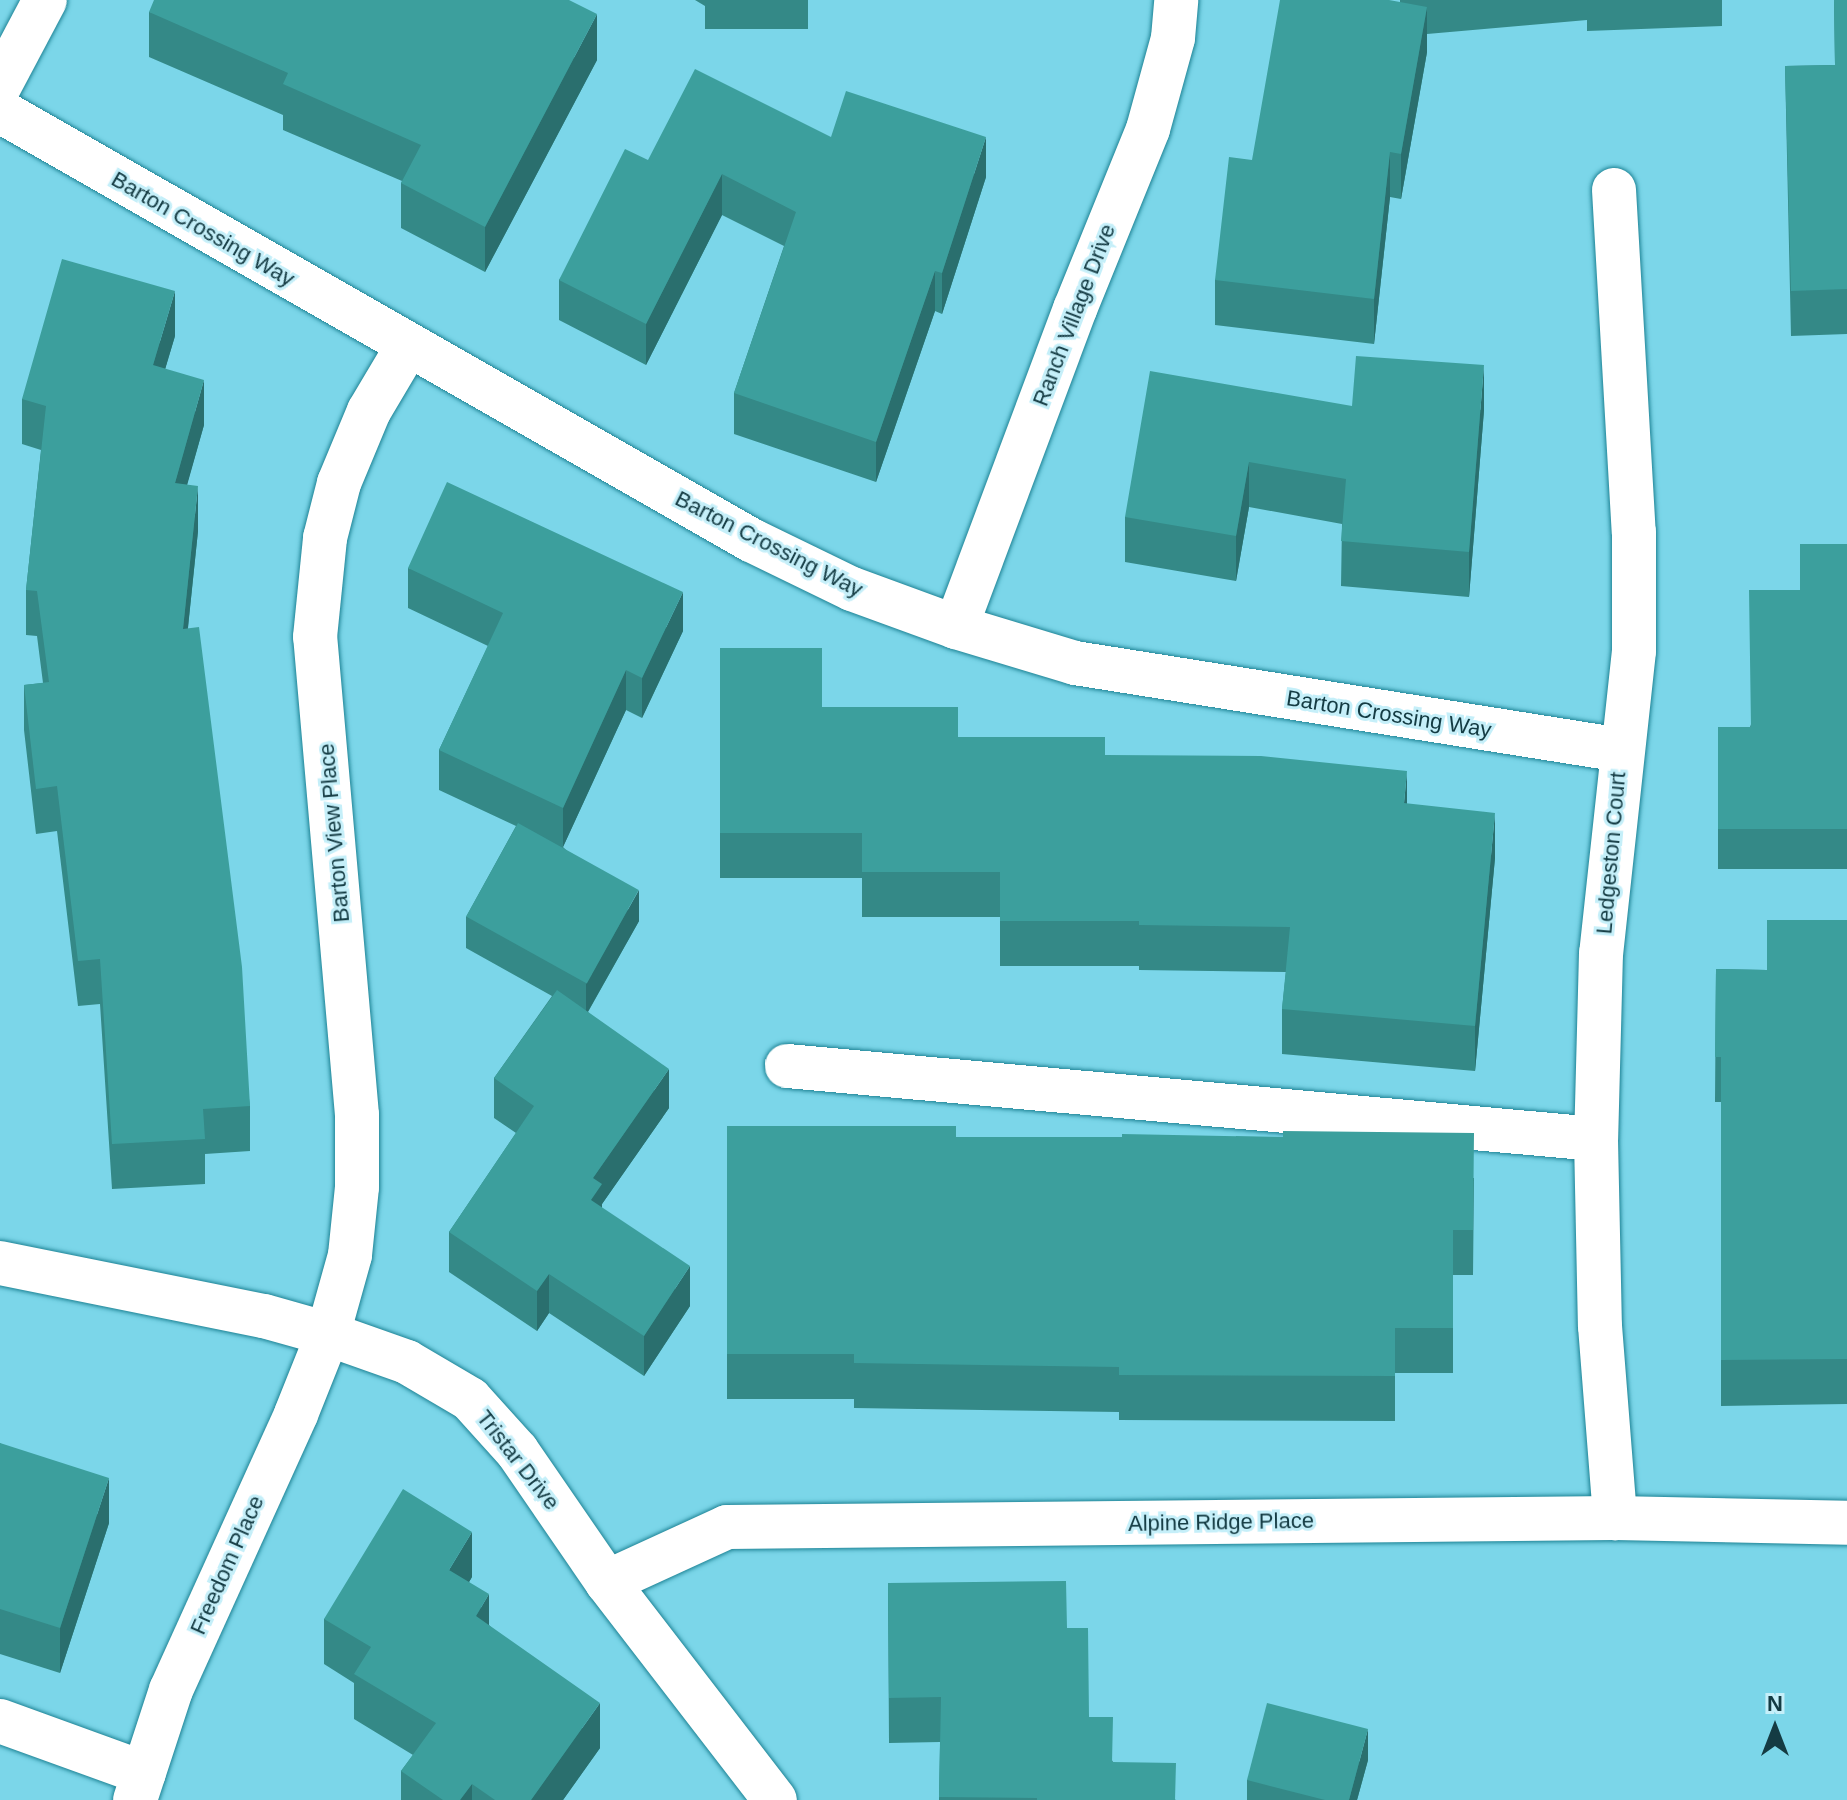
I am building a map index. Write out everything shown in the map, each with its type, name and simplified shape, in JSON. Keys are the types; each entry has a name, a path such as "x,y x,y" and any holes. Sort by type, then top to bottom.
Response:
{"street":[{"path":"0,85 45,0"},
{"name":"Ranch Village Drive","path":"956,627 1075,309 1148,129 1173,38 1176,0"},
{"name":"Barton Crossing Way","path":"0,111 407,347 751,540 852,589 956,627 1075,663 1621,750"},
{"name":"Ledgeston Court","path":"1614,190 1634,532 1634,651 1601,953 1596,1139 1600,1326 1615,1518"},
{"name":"Barton View Place","path":"328,1334 350,1255 357,1187 357,1115 315,637 325,538 339,483 369,411 407,347"},
{"path":"787,1066 1596,1139"},
{"name":"Tristar Drive","path":"0,1263 264,1316 328,1334 407,1362 470,1399 517,1451 607,1582 775,1800"},
{"name":"Freedom Place","path":"139,1786 171,1690 296,1414 328,1334"},
{"name":"Alpine Ridge Place","path":"607,1582 727,1527 1615,1518 1847,1523"},
{"path":"0,1721 139,1786"}],"building":[{"path":"154,0 569,0 597,14 485,227 401,183 421,145 283,84 288,73 149,12"},
{"path":"1280,0 1389,0 1427,7 1401,154 1390,152 1374,299 1215,280 1229,157 1252,160"},
{"path":"1834,0 1847,0 1847,289 1791,291 1785,66 1835,65"},
{"path":"695,69 831,137 846,91 986,137 942,273 935,271 876,442 734,393 796,212 722,174 646,324 559,280 625,149 648,160"},
{"path":"62,259 175,291 153,365 204,380 175,483 198,486 183,629 199,627 242,967 250,1106 203,1109 205,1139 112,1144 100,959 78,961 57,786 36,789 24,685 49,682 37,591 26,590 46,406 22,399"},
{"path":"1356,356 1484,365 1469,552 1341,541 1346,479 1249,462 1236,536 1125,517 1150,371 1352,406"},
{"path":"447,482 683,592 642,678 626,670 563,808 439,750 503,613 408,568"},
{"path":"1800,544 1847,544 1847,829 1718,829 1718,727 1751,727 1749,590 1800,590"},
{"path":"720,648 822,648 822,707 958,707 958,737 1105,737 1105,755 1261,756 1407,771 1404,803 1495,813 1475,1026 1282,1009 1290,927 1139,925 1139,921 1000,921 1000,872 862,872 862,833 720,833"},
{"path":"518,823 639,890 587,983 466,917"},
{"path":"1767,920 1847,920 1847,1359 1721,1360 1721,1057 1715,1057 1716,969 1767,970"},
{"path":"557,990 669,1069 593,1178 602,1184 591,1200 690,1266 644,1336 549,1274 537,1291 449,1232 534,1106 494,1078"},
{"path":"727,1126 956,1126 956,1137 1122,1137 1122,1134 1283,1137 1283,1131 1474,1133 1473,1230 1453,1230 1453,1328 1395,1328 1395,1376 1119,1375 1119,1367 854,1363 854,1354 727,1354"},
{"path":"0,1443 109,1478 60,1628 0,1609"},
{"path":"403,1489 472,1532 449,1570 489,1594 476,1616 600,1703 531,1800 495,1800 472,1784 460,1800 443,1800 401,1771 436,1723 354,1674 371,1647 324,1619"},
{"path":"1066,1581 1067,1628 1088,1628 1089,1717 1113,1717 1112,1762 1176,1763 1175,1800 939,1797 941,1697 889,1698 888,1583"},
{"path":"1267,1703 1368,1729 1349,1800 1325,1800 1247,1780"}]}
